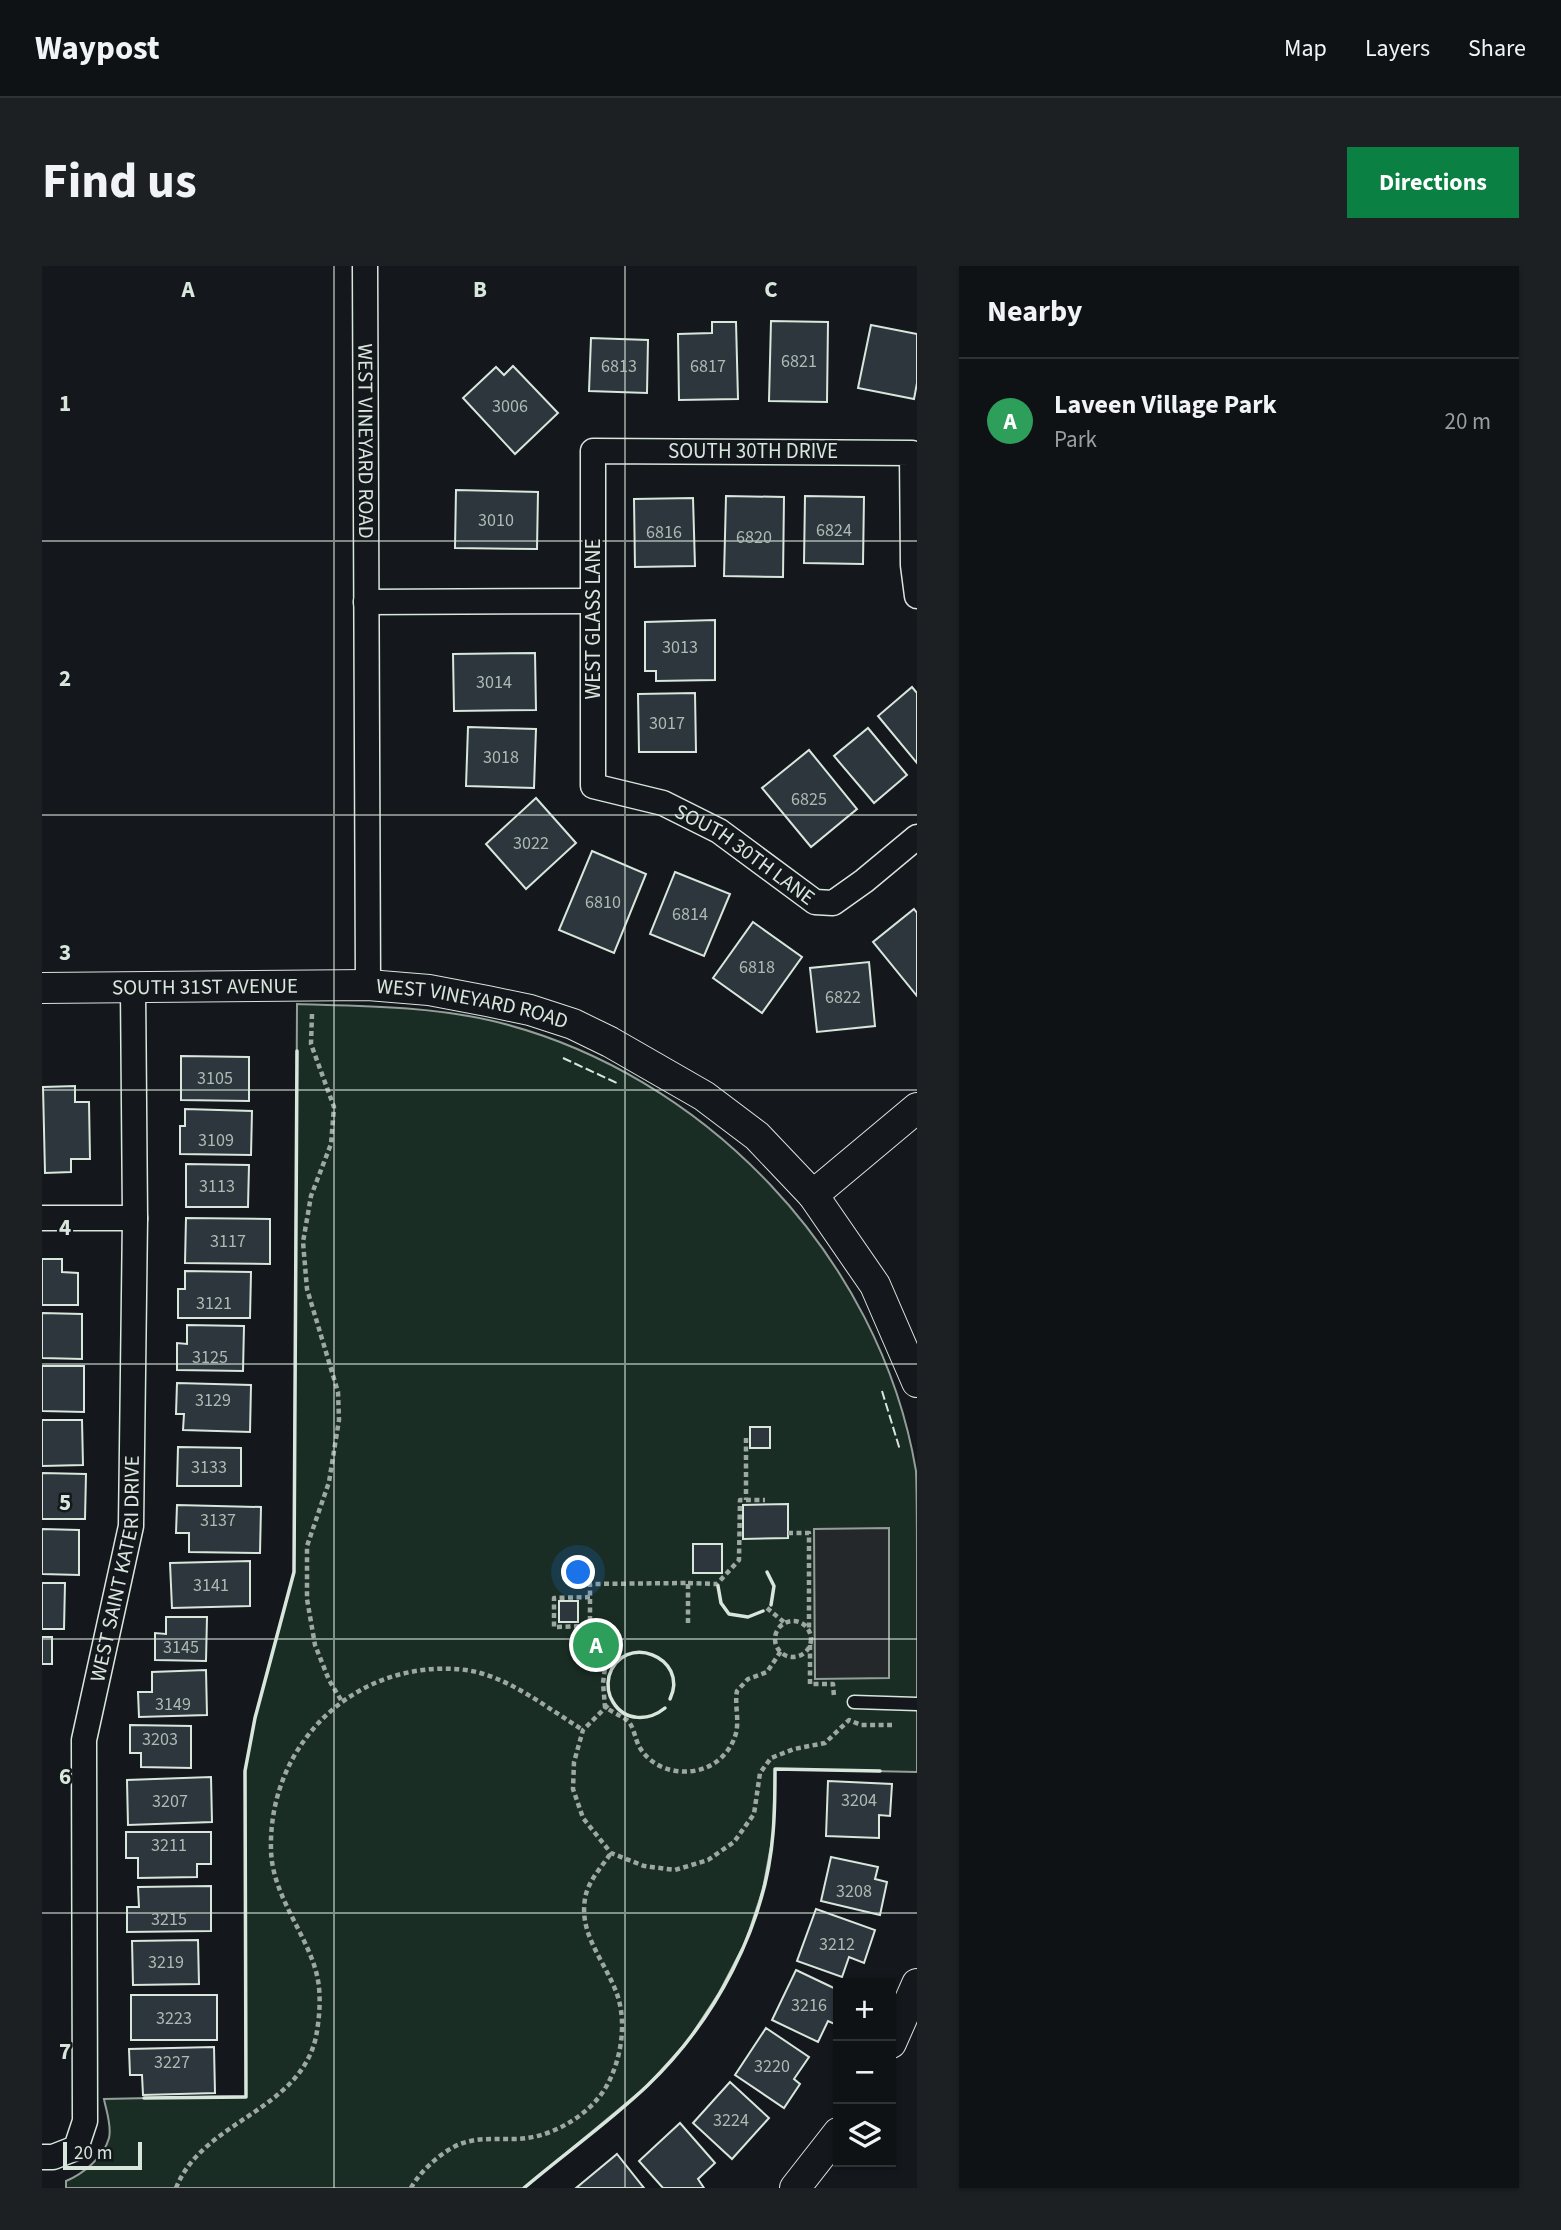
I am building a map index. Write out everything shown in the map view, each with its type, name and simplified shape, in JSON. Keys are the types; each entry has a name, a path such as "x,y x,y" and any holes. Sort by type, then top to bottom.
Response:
{"street":[{"name":"WEST VINEYARD ROAD","path":"365,266 368,985 429,990 530,1010 573,1024 704,1096 757,1136 813,1195 875,1284 917,1382"},
{"name":"SOUTH 30TH DRIVE","path":"593,451 912,453 913,565 917,596"},
{"name":"WEST GLASS LANE","path":"593,451 593,786"},
{"path":"366,602 592,601"},
{"name":"SOUTH 30TH LANE","path":"593,786 663,803 719,831 815,902 833,903 917,837"},
{"name":"SOUTH 31ST AVENUE","path":"42,988 368,985"},
{"name":"WEST SAINT KATERI DRIVE","path":"42,2157 53,2157 76,2148 85,2121 84,1740 131,1526 135,1218 133,988"},
{"path":"813,1195 917,1108"},
{"path":"42,1218 135,1218"},
{"path":"892,2041 917,1984"},
{"path":"794,2188 833,2139"}],"lane":[{"path":"854,1702 917,1704"}],"path":[{"path":"312,1014 311,1044 334,1107 331,1144 311,1196 303,1242 307,1289 338,1392 339,1420 329,1482 307,1546 307,1599 315,1645 329,1680 341,1700"},
{"path":"746,1438 746,1500"},
{"path":"765,1500 740,1500 739,1560 717,1584 590,1584 590,1642 607,1660 603,1683 606,1706 629,1722 646,1756 656,1764 682,1772 704,1769 722,1757 734,1741 737,1691 748,1679 767,1672 780,1651"},
{"path":"788,1533 809,1533 810,1684 834,1684 837,1708"},
{"path":"688,1583 688,1623"},
{"path":"590,1597 554,1598 554,1627 590,1626"},
{"path":"766,1608 785,1623"},
{"path":"809,1630 798,1621 785,1623 776,1634 775,1640 780,1651 791,1657 803,1654 810,1644"},
{"path":"176,2188 188,2163 211,2141 286,2089 304,2067 316,2038 320,1993 315,1968 280,1889 271,1853 272,1811 287,1770 306,1736 341,1700 385,1677 413,1671 465,1670 498,1678 583,1730"},
{"path":"606,1706 583,1730 574,1762 573,1789 583,1818 611,1853 644,1866 675,1870 708,1860 734,1842 754,1814 760,1773 771,1758 794,1749 825,1743 849,1720"},
{"path":"843,1715 861,1725 903,1725"},
{"path":"411,2188 415,2179 442,2156 463,2143 529,2138 558,2129 585,2111 606,2088 619,2055 623,2023 616,1990 590,1941 586,1920 586,1894 611,1853"}],"green space":[{"path":"297,1004 445,1012 493,1021 570,1046 643,1083 710,1129 770,1184 822,1248 864,1317 896,1392 916,1471 917,1772 775,1769 773,1835 763,1889 746,1941 719,1993 687,2042 647,2086 524,2188 66,2188 66,2181 92,2164 103,2152 109,2138 110,2128 104,2099 246,2096 245,1771 255,1718 294,1572"}],"shaded area":[{"path":"889,1528 889,1678 815,1679 814,1529"}],"building":[{"path":"771,321 828,322 827,402 769,401"},
{"path":"712,322 736,322 738,399 679,400 678,334 712,333"},
{"path":"871,325 917,334 917,383 914,399 858,388"},
{"path":"591,338 648,340 647,393 589,391"},
{"path":"513,366 558,413 515,454 463,398 496,367 504,375"},
{"path":"456,490 538,492 537,549 455,548"},
{"path":"726,496 784,497 783,577 724,576"},
{"path":"805,496 864,497 863,564 804,563"},
{"path":"693,498 695,566 635,567 634,499"},
{"path":"715,620 715,680 656,681 656,671 645,671 645,622"},
{"path":"535,653 536,710 454,711 453,654"},
{"path":"912,687 917,693 917,763 878,716"},
{"path":"695,693 696,752 639,752 638,694"},
{"path":"468,727 536,729 534,788 466,786"},
{"path":"868,728 907,775 874,803 834,756"},
{"path":"809,750 857,809 811,847 762,788"},
{"path":"536,798 576,843 526,889 486,844"},
{"path":"592,851 646,874 614,953 559,930"},
{"path":"675,872 730,894 704,956 650,934"},
{"path":"914,909 917,913 917,996 873,942"},
{"path":"753,922 802,957 762,1013 713,978"},
{"path":"869,962 875,1026 817,1032 810,968"},
{"path":"181,1056 249,1057 249,1101 181,1100"},
{"path":"75,1086 75,1102 89,1102 90,1159 71,1159 71,1172 45,1173 43,1087"},
{"path":"185,1109 252,1111 251,1155 180,1154 180,1126 185,1126"},
{"path":"186,1164 249,1165 248,1207 186,1207"},
{"path":"186,1218 270,1219 270,1264 185,1263"},
{"path":"42,1259 62,1259 62,1272 78,1273 78,1305 42,1305"},
{"path":"185,1271 251,1272 250,1318 178,1318 178,1289 185,1289"},
{"path":"42,1313 82,1314 82,1359 42,1358"},
{"path":"187,1325 244,1326 243,1371 177,1370 177,1343 187,1344"},
{"path":"42,1366 84,1366 84,1412 42,1411"},
{"path":"177,1383 251,1385 250,1432 183,1430 184,1414 176,1414"},
{"path":"42,1420 82,1420 83,1465 42,1466"},
{"path":"750,1427 770,1427 770,1448 750,1448"},
{"path":"178,1447 241,1448 241,1486 177,1486"},
{"path":"42,1473 86,1474 85,1519 42,1519"},
{"path":"788,1504 788,1538 743,1539 743,1505"},
{"path":"177,1505 261,1507 260,1553 189,1552 189,1533 176,1533"},
{"path":"42,1529 79,1530 79,1575 42,1574"},
{"path":"693,1544 722,1544 722,1573 693,1573"},
{"path":"250,1561 250,1606 172,1608 170,1563"},
{"path":"42,1583 65,1583 64,1629 42,1629"},
{"path":"559,1601 578,1601 578,1622 559,1622"},
{"path":"166,1617 207,1617 206,1661 155,1660 155,1633 166,1634"},
{"path":"42,1637 52,1637 52,1664 42,1664"},
{"path":"206,1670 207,1715 139,1717 138,1692 152,1692 152,1672"},
{"path":"130,1725 191,1726 191,1768 141,1767 141,1753 130,1753"},
{"path":"211,1777 212,1822 128,1825 127,1780"},
{"path":"828,1781 892,1784 890,1816 879,1815 879,1838 826,1836"},
{"path":"126,1832 211,1832 211,1864 197,1864 197,1877 138,1878 138,1858 126,1858"},
{"path":"831,1857 878,1867 875,1879 887,1882 880,1915 821,1901"},
{"path":"211,1886 211,1931 127,1932 127,1907 139,1907 138,1887"},
{"path":"816,1909 875,1930 864,1963 849,1957 842,1977 797,1961"},
{"path":"198,1940 199,1984 133,1985 132,1941"},
{"path":"796,1970 833,1988 833,2023 828,2021 818,2042 772,2020"},
{"path":"131,1995 217,1995 217,2040 131,2040"},
{"path":"766,2028 809,2057 794,2079 800,2084 784,2108 735,2075"},
{"path":"214,2047 215,2093 143,2095 142,2075 130,2075 129,2049"},
{"path":"730,2082 769,2118 732,2159 693,2123"},
{"path":"680,2123 715,2163 698,2179 704,2188 663,2188 639,2161"},
{"path":"617,2154 644,2188 576,2188"}],"fence":[{"path":"563,1058 617,1083"},
{"path":"882,1391 900,1450"}],"wall":[{"path":"144,2098 246,2097 245,1771 255,1718 294,1572 297,1051"},
{"path":"767,1572 774,1586 771,1605"},
{"path":"718,1586 721,1603 729,1614 748,1617 763,1611"},
{"path":"665,1708 645,1717 631,1716 618,1709 611,1699 608,1686 609,1676 616,1662 627,1655 640,1652 663,1661 671,1671 674,1684 670,1699"},
{"path":"524,2188 647,2086 694,2033 714,2002 733,1970 760,1903 773,1833 775,1769 880,1771"}],"place":[{"name":"Laveen Village Park","path":"596,1645"}]}
